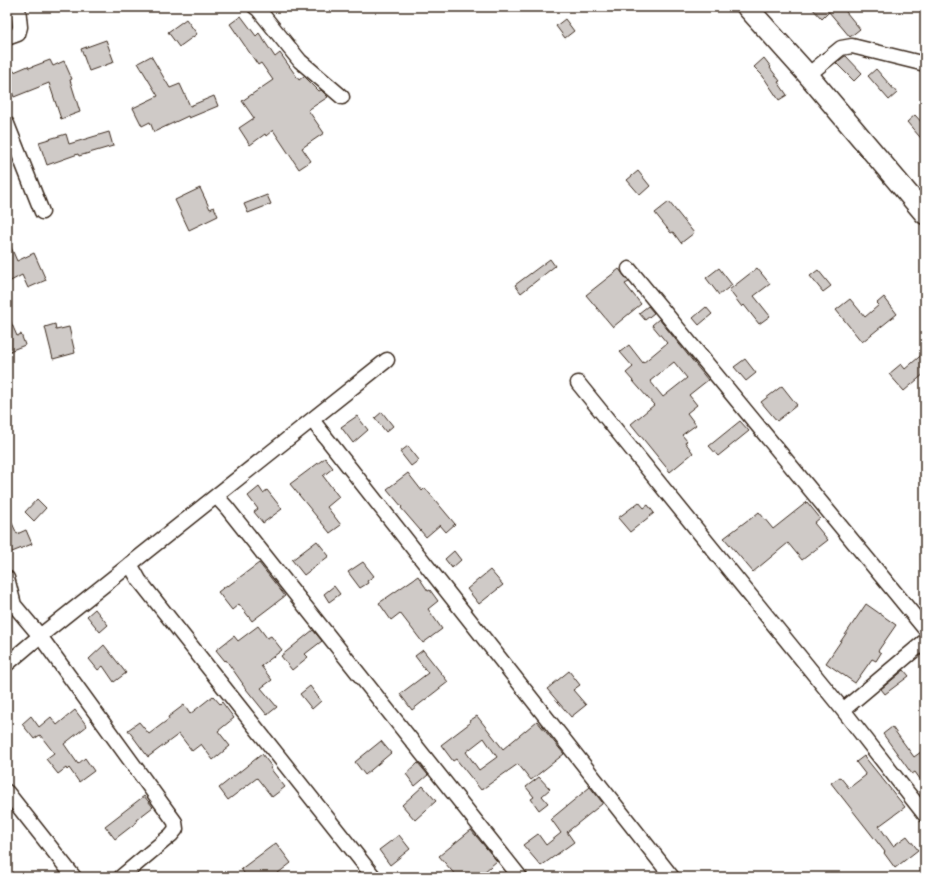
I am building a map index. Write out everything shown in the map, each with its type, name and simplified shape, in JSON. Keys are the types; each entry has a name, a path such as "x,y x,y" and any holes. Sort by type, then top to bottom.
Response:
{"main road":[{"path":"747,7 808,75 925,214"}],"street":[{"path":"7,38 18,34 20,27 18,7"},
{"path":"255,7 300,61 342,97"},
{"path":"808,75 841,48 846,46 852,46 925,64"},
{"path":"7,124 42,212"},
{"path":"629,269 925,629"},
{"path":"7,664 130,564 387,360"},
{"path":"578,382 843,710 925,815"},
{"path":"312,420 672,877"},
{"path":"216,496 232,514 520,877"},
{"path":"130,564 139,580 374,877"},
{"path":"7,578 14,605 40,636 175,822 176,829 171,835 121,877"},
{"path":"843,710 925,641"},
{"path":"7,792 74,877"}],"building":[{"path":"811,7 842,7 860,29 850,37 829,12 822,19"},
{"path":"241,16 256,36 259,33 275,57 280,53 299,80 304,76 319,91 321,90 328,97 308,110 324,133 302,148 311,161 299,169 273,130 266,136 265,134 250,145 239,128 254,118 242,101 273,80 261,63 258,65 230,24"},
{"path":"186,19 197,34 179,47 168,32"},
{"path":"565,19 574,31 565,38 556,26"},
{"path":"106,40 114,62 89,71 81,49"},
{"path":"7,55 14,72 28,66 29,68 50,60 53,66 64,61 72,79 70,80 80,112 61,119 49,83 14,97 7,78"},
{"path":"151,56 170,88 180,84 190,106 214,96 218,106 189,118 188,116 154,132 150,122 142,126 133,108 158,96 138,63"},
{"path":"845,56 862,73 854,81 836,63"},
{"path":"764,58 780,81 778,82 787,95 779,100 762,75 754,67"},
{"path":"876,69 897,93 889,100 868,76"},
{"path":"915,115 925,126 925,143 907,122"},
{"path":"109,132 113,146 79,156 78,154 47,165 39,142 66,134 69,144"},
{"path":"638,171 650,186 640,195 627,180"},
{"path":"200,188 210,209 214,207 218,216 189,230 175,200"},
{"path":"267,195 271,204 248,213 244,204"},
{"path":"669,202 694,233 681,243 655,213"},
{"path":"7,238 17,261 34,253 46,280 28,288 22,275 7,283"},
{"path":"550,259 555,266 521,293 515,285"},
{"path":"719,268 732,285 719,295 706,278"},
{"path":"757,268 770,284 754,296 770,316 759,324 744,305 742,307 729,290"},
{"path":"619,269 629,282 625,284 641,304 613,327 586,295"},
{"path":"818,270 831,286 823,292 810,276"},
{"path":"884,297 897,314 862,342 836,310 850,299 865,317 879,305 877,303"},
{"path":"648,306 654,313 645,320 639,313"},
{"path":"706,307 712,314 699,325 693,318"},
{"path":"7,313 17,336 21,334 25,345 7,352"},
{"path":"659,319 708,380 689,395 697,405 687,413 696,425 682,435 693,453 670,472 631,424 654,405 626,373 633,367 620,352 629,345 643,363 667,343 652,325","holes":["674,362 687,378 663,397 650,381"]},
{"path":"55,324 56,330 69,327 75,353 53,359 45,327"},
{"path":"925,352 925,373 904,391 889,374 901,364 905,369"},
{"path":"745,359 756,373 746,381 734,367"},
{"path":"782,386 797,405 777,421 761,402"},
{"path":"382,412 393,426 386,432 375,418"},
{"path":"357,416 368,430 353,443 341,427"},
{"path":"740,421 749,431 718,456 709,446"},
{"path":"408,446 419,460 411,466 400,452"},
{"path":"325,458 333,468 323,476 339,497 327,507 341,525 330,533 290,484"},
{"path":"408,473 422,491 425,488 455,524 446,532 440,525 426,537 387,489"},
{"path":"259,487 263,493 267,490 282,509 263,523 254,512 258,509 248,496"},
{"path":"37,499 46,508 34,521 25,512"},
{"path":"639,502 644,508 648,505 654,513 630,532 618,518"},
{"path":"807,502 820,518 814,523 828,540 802,560 788,543 753,572 724,538 759,512 773,529"},
{"path":"7,512 17,534 26,530 32,544 7,554"},
{"path":"317,541 329,556 304,575 292,560"},
{"path":"454,551 461,560 452,568 445,559"},
{"path":"363,562 374,576 367,581 368,583 360,588 348,572"},
{"path":"259,563 285,596 252,621 239,604 232,610 218,592"},
{"path":"490,570 503,585 479,604 467,589"},
{"path":"418,576 428,591 430,590 438,601 428,609 442,629 423,643 400,613 391,620 379,603"},
{"path":"334,586 340,594 329,602 324,594"},
{"path":"866,604 896,625 878,651 881,653 876,661 872,659 855,683 826,663"},
{"path":"95,609 108,625 100,632 87,616"},
{"path":"258,626 267,638 271,636 282,650 261,666 272,680 261,688 277,707 267,715 242,684 226,660 225,661 216,650 234,636 238,641"},
{"path":"313,630 322,641 305,654 308,657 292,670 281,656"},
{"path":"104,645 126,673 114,682 103,666 98,670 89,659"},
{"path":"423,650 448,682 412,710 400,694 428,673 415,656"},
{"path":"904,670 909,676 885,694 881,689"},
{"path":"569,671 580,685 573,690 586,705 571,717 547,689"},
{"path":"310,686 321,701 312,709 300,694"},
{"path":"213,696 220,704 222,702 234,718 218,731 230,746 213,760 201,744 192,751 179,734 148,757 128,730 139,722 149,734 169,719 168,717 184,705 190,714"},
{"path":"75,710 87,726 64,744 78,764 85,758 94,771 79,782 69,768 67,770 66,768 58,774 46,759 54,753 40,735 34,739 22,724 31,716 39,727 51,717 57,725"},
{"path":"477,716 503,749 537,721 564,754 531,780 518,764 481,790 456,759 453,761 441,745 470,723 469,721","holes":["484,738 497,757 479,770 466,752"]},
{"path":"892,727 914,757 925,749 925,786 915,772 912,774 883,734"},
{"path":"381,741 391,753 365,775 355,762"},
{"path":"262,754 272,767 270,768 285,787 272,797 257,778 228,800 219,788"},
{"path":"864,756 905,807 879,826 893,846 907,836 918,850 895,868 884,853 885,852 831,783 840,777 849,788 866,775 856,762"},
{"path":"418,763 428,775 415,786 406,774"},
{"path":"539,777 550,789 542,796 548,803 539,810 531,799 534,797 526,787"},
{"path":"423,786 436,801 415,820 402,805"},
{"path":"590,787 602,804 567,832 574,842 541,866 523,845 538,834 546,845 561,833 551,819"},
{"path":"144,796 153,807 115,839 105,826"},
{"path":"471,830 497,861 478,877 457,877 439,856"},
{"path":"399,835 410,849 390,865 379,850"},
{"path":"276,843 291,863 273,877 247,877 241,869"}]}
